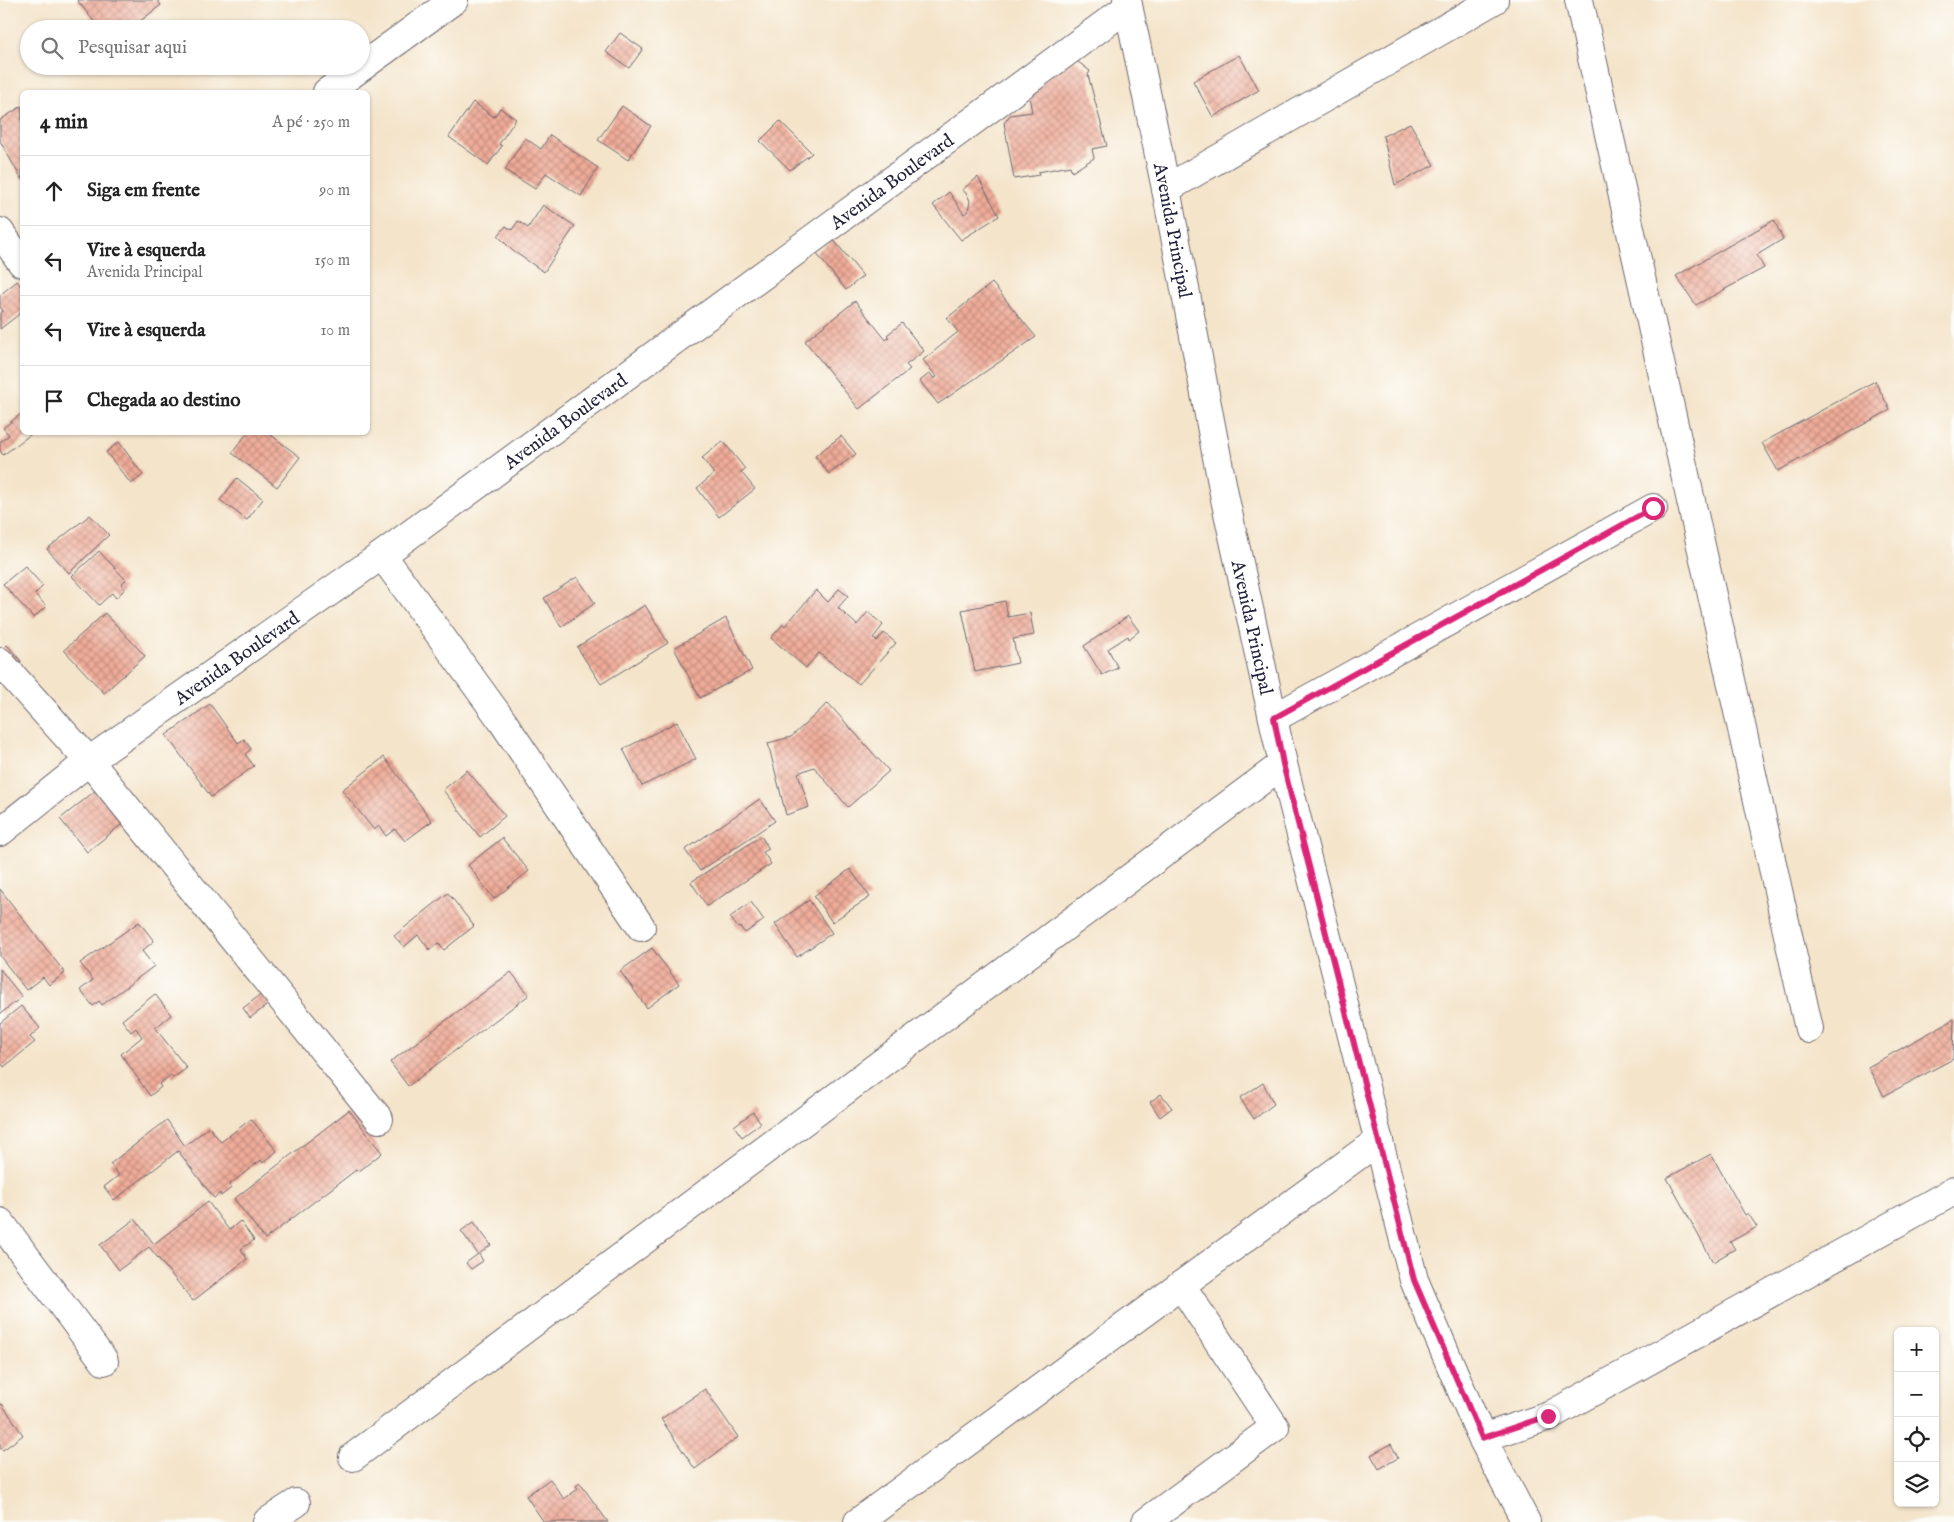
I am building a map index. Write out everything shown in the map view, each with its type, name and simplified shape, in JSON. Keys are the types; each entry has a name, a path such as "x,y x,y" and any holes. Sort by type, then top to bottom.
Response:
{"street":[{"path":"370,61 454,0"},
{"path":"1166,189 1494,0"},
{"path":"1579,0 1809,1029"},
{"name":"Avenida Principal","path":"1127,3 1166,189 1225,499 1283,764 1414,1280 1482,1438 1526,1522"},
{"name":"Avenida Boulevard","path":"0,832 89,761 382,555 1127,3"},
{"path":"330,90 350,75"},
{"path":"0,232 20,260"},
{"path":"1274,718 1653,508"},
{"path":"382,555 503,722 641,927"},
{"path":"0,662 89,761 379,1119"},
{"path":"353,1457 1283,764"},
{"path":"858,1522 1379,1140"},
{"path":"1482,1438 1548,1416 1954,1191"},
{"path":"0,1222 104,1361"},
{"path":"1146,1522 1275,1427 1181,1285"},
{"path":"267,1522 296,1503"}],"building":[{"path":"77,0 157,0 161,5 142,20 93,20"},
{"path":"620,33 643,49 629,68 606,52"},
{"path":"1239,55 1259,90 1213,117 1193,81"},
{"path":"1073,58 1090,71 1088,75 1107,146 1092,149 1094,158 1072,172 1070,166 1038,172 1039,175 1014,179 1004,123 1010,115 1032,112 1028,92"},
{"path":"473,102 494,117 500,108 516,119 499,144 502,146 488,165 449,137"},
{"path":"622,106 651,126 628,160 598,140"},
{"path":"20,107 20,176 0,141 0,120"},
{"path":"780,121 812,153 790,170 760,141"},
{"path":"1410,123 1434,165 1395,185 1383,136"},
{"path":"550,135 598,168 581,196 546,173 535,189 505,170 525,138 541,149"},
{"path":"978,177 999,216 961,240 933,205 949,192 964,214 968,211 970,201 967,194 962,190"},
{"path":"543,205 575,226 544,272 513,251 498,236 506,226 512,230 518,221 528,228"},
{"path":"1774,220 1783,239 1757,255 1764,268 1696,305 1676,276"},
{"path":"833,239 863,276 846,290 816,253"},
{"path":"17,281 20,285 20,314 0,329 0,313 3,311 0,307 0,295"},
{"path":"992,283 1036,337 938,404 920,381 930,373 934,379 937,377 923,360 958,332 947,318"},
{"path":"855,301 886,340 889,337 887,335 902,323 924,351 906,365 910,369 859,409 805,341"},
{"path":"1875,381 1890,410 1778,471 1762,443"},
{"path":"20,415 20,435 30,435 3,455 0,451 0,442 9,435 3,428"},
{"path":"246,435 271,435 300,457 277,487 232,453"},
{"path":"841,436 856,454 829,474 815,456"},
{"path":"723,441 745,469 741,472 755,489 719,517 697,488 714,474 702,458"},
{"path":"119,442 143,475 131,484 106,452"},
{"path":"237,478 263,499 247,520 220,500"},
{"path":"90,515 109,535 69,573 47,549"},
{"path":"99,551 126,580 121,584 125,589 116,598 112,593 99,605 72,576"},
{"path":"25,566 43,586 35,594 46,606 34,618 3,584"},
{"path":"577,577 595,603 561,627 544,598"},
{"path":"839,589 848,596 838,608 857,625 868,612 883,625 873,638 877,641 884,633 896,643 859,684 819,653 806,668 771,638 783,624 785,626 816,590 828,602"},
{"path":"1005,601 1008,617 1030,613 1034,635 1013,639 1018,663 975,672 962,610"},
{"path":"645,605 668,643 601,684 577,647"},
{"path":"105,613 145,656 104,693 64,650"},
{"path":"1128,616 1139,631 1129,639 1128,636 1108,649 1118,668 1102,675 1084,646"},
{"path":"726,618 752,670 700,698 674,648"},
{"path":"7,645 21,661 0,680 0,651"},
{"path":"828,703 889,771 848,807 814,767 798,773 809,807 786,815 768,743 791,737"},
{"path":"210,704 238,743 244,739 251,749 245,754 254,766 211,797 166,735"},
{"path":"677,722 696,759 642,786 623,749"},
{"path":"384,757 432,821 405,841 395,829 386,836 379,826 374,830 342,790"},
{"path":"467,770 505,816 480,837 443,790"},
{"path":"115,775 141,809 87,852 60,819"},
{"path":"760,799 775,821 700,871 685,850"},
{"path":"761,836 769,849 763,852 771,864 707,906 691,882"},
{"path":"502,838 529,871 494,899 468,865"},
{"path":"850,869 870,897 832,922 814,896"},
{"path":"0,889 65,973 49,985 43,977 26,990 0,956"},
{"path":"448,893 474,926 444,950 438,943 430,950 418,935 404,947 394,936"},
{"path":"809,900 832,933 797,957 775,924"},
{"path":"751,902 764,920 745,933 740,927 738,928 730,917"},
{"path":"139,922 154,941 142,951 154,966 102,1005 99,1001 93,1006 80,990 93,980 80,963"},
{"path":"652,948 679,984 647,1008 620,971"},
{"path":"0,969 22,997 0,1014"},
{"path":"511,972 529,995 408,1086 390,1062"},
{"path":"271,987 278,997 250,1018 243,1008"},
{"path":"155,994 171,1015 155,1028 187,1068 173,1078 171,1075 159,1084 161,1087 150,1096 121,1054 142,1037 136,1028 131,1032 122,1020"},
{"path":"21,1006 40,1028 30,1037 35,1042 4,1067 0,1062 0,1023"},
{"path":"1954,1019 1953,1059 1884,1096 1868,1067"},
{"path":"1263,1083 1274,1104 1254,1119 1240,1098"},
{"path":"1161,1094 1172,1108 1160,1117 1150,1102"},
{"path":"349,1110 382,1153 358,1172 356,1170 265,1239 234,1199"},
{"path":"753,1112 761,1123 742,1137 734,1126"},
{"path":"251,1119 277,1151 263,1163 261,1160 229,1185 231,1188 221,1196 220,1193 214,1198 178,1151 114,1200 104,1187 119,1175 110,1164 167,1120 185,1146 209,1127 221,1142"},
{"path":"1711,1154 1745,1215 1748,1213 1757,1227 1730,1242 1735,1249 1713,1262 1667,1178"},
{"path":"208,1202 229,1230 240,1221 254,1240 241,1249 247,1259 193,1301 149,1247 119,1270 100,1245 135,1219 154,1244"},
{"path":"474,1222 491,1245 479,1254 483,1261 471,1269 466,1263 478,1254 461,1231"},
{"path":"705,1389 738,1437 695,1469 661,1419"},
{"path":"2,1404 23,1435 3,1450 0,1448 0,1405"},
{"path":"1391,1444 1398,1458 1379,1469 1371,1455"},
{"path":"550,1479 564,1499 578,1489 576,1486 580,1483 608,1522 544,1522 526,1496"}],"route":[{"path":"1548,1416 1482,1438 1414,1280 1283,764 1274,718 1653,508"}]}
